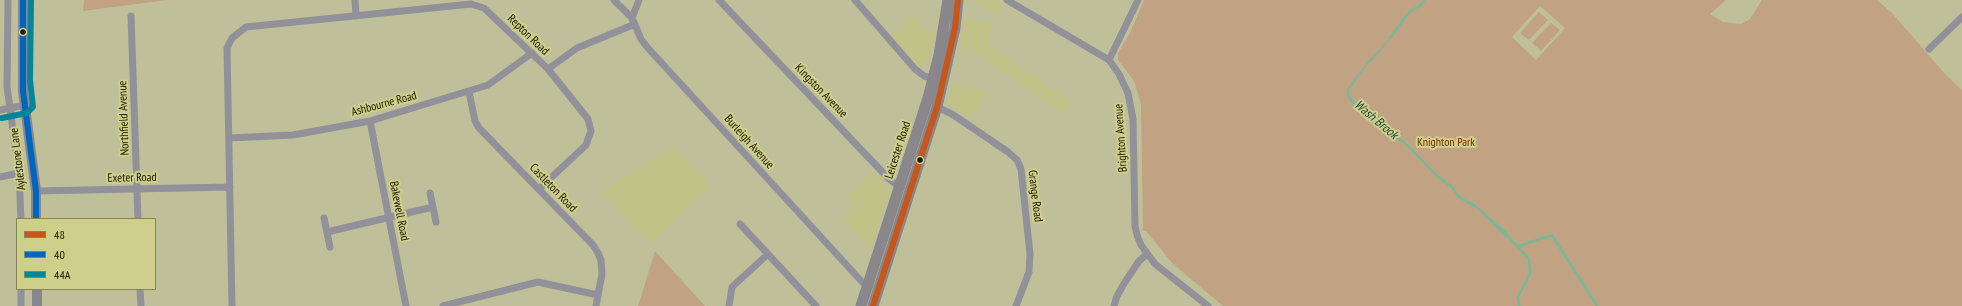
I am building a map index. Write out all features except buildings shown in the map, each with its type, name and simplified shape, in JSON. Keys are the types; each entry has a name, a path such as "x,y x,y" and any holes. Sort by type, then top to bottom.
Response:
{"main road":[{"name":"Aylestone Lane","path":"23,0 22,80 36,190 36,218"},
{"name":"Leicester Road","path":"861,306 873,287 911,192 937,107 938,80 948,0"},
{"name":"Leicester Road","path":"873,306 873,287 899,187 938,80 955,28 958,0"},
{"path":"37,290 37,306"}],"street":[{"name":"Aylestone Lane","path":"8,0 7,87 19,173 21,218"},
{"path":"354,0 356,16"},
{"path":"437,0 438,8"},
{"name":"Burleigh Avenue","path":"614,0 634,21 641,39 647,47 864,284 873,287"},
{"path":"548,69 576,48 634,21 638,0"},
{"name":"Kingston Avenue","path":"719,0 884,173 899,187 911,192"},
{"path":"855,0 915,69 924,76 938,80"},
{"name":"Brighton Avenue","path":"1008,0 1109,60 1119,74 1128,94 1133,119 1134,226 1141,245 1155,264 1208,306"},
{"path":"1109,60 1138,0"},
{"name":"Repton Road","path":"232,306 230,138 227,48 232,38 246,27 471,4 484,8 548,69 588,119 591,131 586,145 539,189"},
{"name":"Northfield Avenue","path":"131,16 138,218"},
{"path":"1929,48 1962,17"},
{"name":"Ashbourne Road","path":"230,138 293,135 370,121 488,85 532,53"},
{"name":"Castleton Road","path":"469,92 475,121 479,128 593,245 598,253 601,260 602,274 596,306"},
{"path":"0,110 25,105"},
{"name":"Grange Road","path":"937,107 952,114 1008,152 1017,160 1022,169 1030,254 1029,272 1016,306"},
{"name":"Bakewell Road","path":"370,121 406,306"},
{"path":"0,176 19,173"},
{"name":"Exeter Road","path":"36,190 230,187"},
{"path":"430,193 436,222"},
{"path":"327,232 433,207"},
{"path":"324,218 330,247"},
{"path":"740,224 816,306"},
{"path":"728,306 732,287 768,254"},
{"path":"1114,306 1116,296 1124,282 1139,261 1147,254"},
{"path":"442,306 538,282 598,295"},
{"path":"21,290 21,306"},
{"path":"140,290 141,306"}],"shaded area":[{"path":"973,0 996,0 1004,5 998,15"},
{"path":"915,15 927,30 934,32 929,61 919,67 892,36"},
{"path":"965,19 994,24 989,35 988,44 1071,102 1064,114 973,51 960,48"},
{"path":"1392,36 1374,59 1366,66 1349,90 1349,95 1362,110 1362,113 1347,96 1347,89 1365,65"},
{"path":"953,83 988,92 970,119 952,107 948,102"},
{"path":"673,146 711,186 649,244 601,191"},
{"path":"873,172 888,188 889,193 871,250 842,218 856,206 847,196"},
{"path":"1466,201 1472,202 1506,231 1509,235 1507,238 1472,204"}],"green space":[{"path":"84,0 168,0 83,11"},
{"name":"Knighton Park","path":"1144,0 1726,0 1710,14 1723,22 1741,24 1750,19 1762,0 1877,0 1892,13 1946,75 1962,90 1962,306 1223,306 1173,264 1146,231 1143,231 1141,104 1134,81 1118,60 1118,53 1130,33","holes":["1540,6 1565,28 1536,60 1512,37"]},
{"path":"1539,12 1548,20 1529,40 1520,33"},
{"path":"1551,23 1560,30 1541,51 1532,43"},
{"path":"655,251 705,306 638,306"}],"waterway":[{"name":"Wash Brook","path":"1390,38 1410,11 1420,6 1424,0"},
{"name":"Wash Brook","path":"1359,109 1387,132 1405,143 1438,177 1452,187 1459,197 1474,206"},
{"name":"Wash Brook","path":"1506,234 1529,259 1530,273 1518,297 1519,306"},
{"path":"1519,246 1552,235 1597,306"}],"transit line":[{"name":"40","path":"23,0 23,91 36,191 36,218"},
{"name":"44A","path":"2,118 27,113 33,107 30,80 31,0"},
{"name":"48","path":"873,306 937,107 955,28 958,0"}]}
